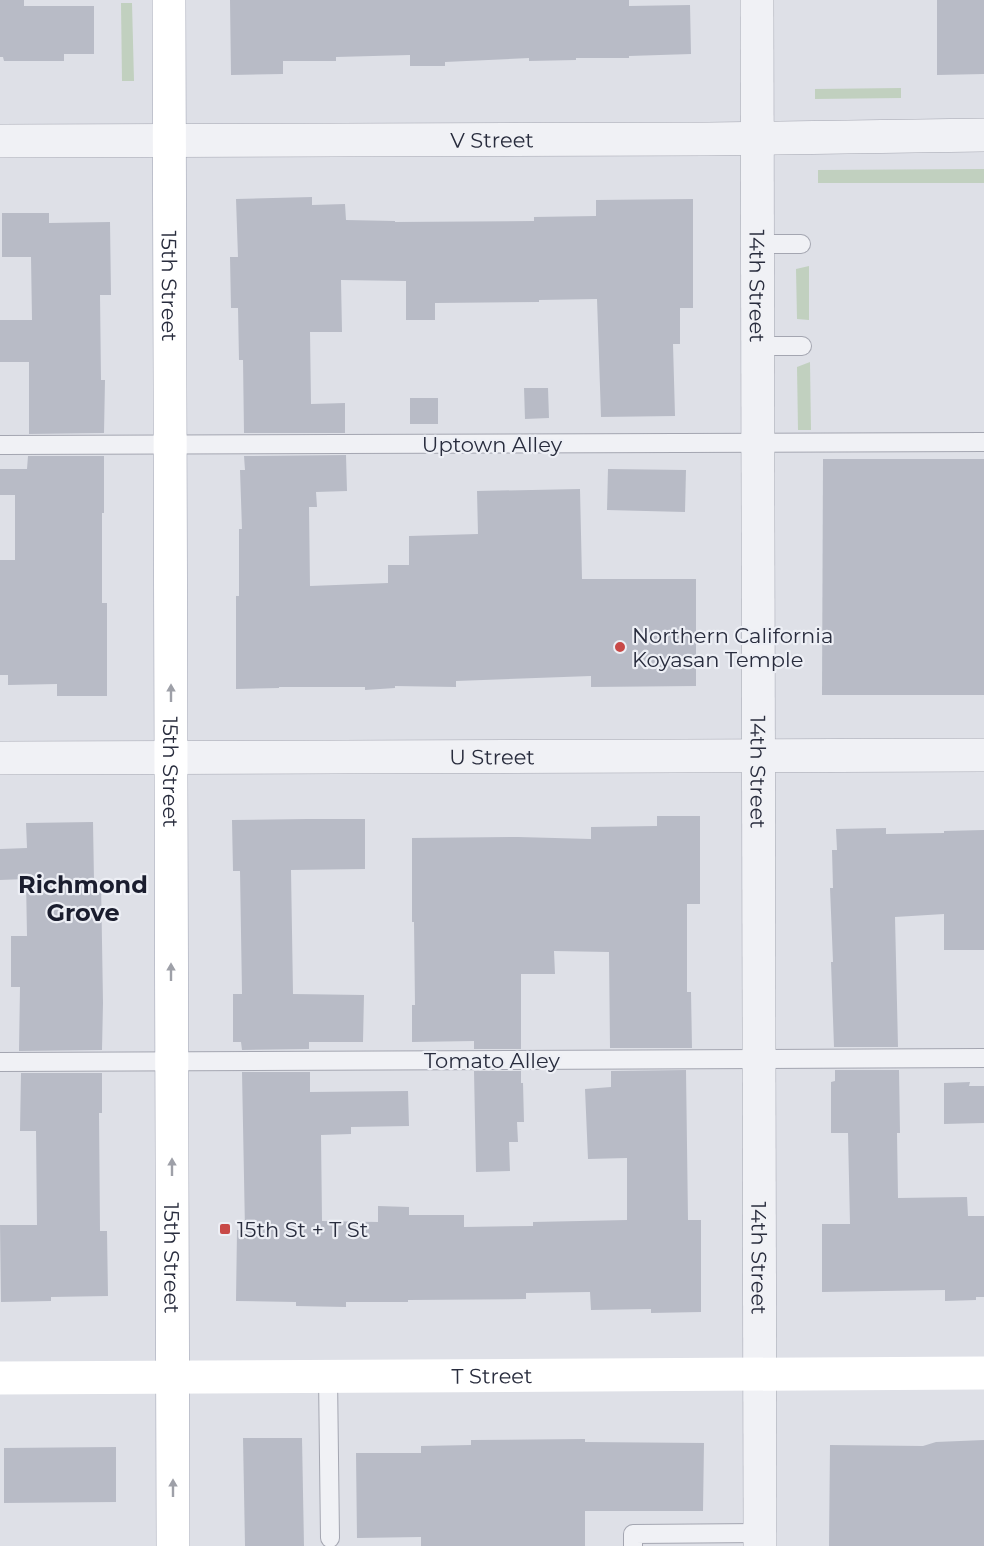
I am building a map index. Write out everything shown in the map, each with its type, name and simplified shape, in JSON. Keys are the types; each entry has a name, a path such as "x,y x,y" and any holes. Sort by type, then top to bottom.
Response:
{"main road":[{"name":"15th Street","path":"169,0 173,1546"},
{"name":"T Street","path":"0,1378 984,1373"}],"street":[{"name":"14th Street","path":"757,0 760,1540"},
{"name":"V Street","path":"0,141 757,139 984,135"},
{"name":"U Street","path":"0,758 984,755"}],"lane":[{"path":"757,244 801,244"},
{"path":"758,346 802,346"},
{"name":"Uptown Alley","path":"0,446 984,442"},
{"name":"Tomato Alley","path":"0,1062 984,1058"},
{"path":"328,1376 330,1538"},
{"path":"633,1546 633,1534 760,1540"}],"green space":[{"path":"121,3 132,3 134,81 122,81"},
{"path":"901,88 901,98 815,99 815,89"},
{"path":"984,169 984,183 818,183 818,170"},
{"path":"809,266 809,320 797,319 796,269"},
{"path":"810,362 811,430 798,430 797,367"}],"building":[{"path":"0,0 24,0 24,6 94,6 94,54 64,54 64,61 4,61 3,57 0,57"},
{"path":"230,0 629,0 629,6 690,5 691,54 629,56 629,58 576,58 576,60 529,61 529,58 445,62 445,66 410,66 410,55 336,57 336,61 283,61 283,74 231,75"},
{"path":"937,0 984,0 984,74 937,75"},
{"path":"312,197 312,205 345,204 346,220 395,222 534,221 534,217 596,216 596,200 693,199 693,308 680,308 680,344 673,344 675,416 601,417 597,299 435,303 435,320 406,320 406,281 341,280 342,332 310,332 311,404 345,403 345,433 244,433 243,360 239,360 238,308 231,308 230,257 238,257 236,199"},
{"path":"2,213 49,213 49,223 110,222 111,295 100,295 101,380 105,380 104,433 29,434 29,362 0,362 0,320 32,320 31,257 2,257"},
{"path":"524,388 548,388 549,418 525,419"},
{"path":"410,398 438,398 438,424 410,424"},
{"path":"346,455 347,491 316,492 317,507 309,507 310,586 388,583 388,565 409,565 409,536 478,534 477,491 580,489 582,579 696,579 696,686 591,687 591,676 456,681 456,687 395,686 395,688 365,690 365,687 236,689 236,596 239,596 239,529 242,529 240,470 245,470 244,456"},
{"path":"28,456 104,456 102,603 107,603 107,696 57,696 57,684 8,685 8,675 0,675 0,560 15,560 15,495 0,495 0,469 27,469"},
{"path":"823,459 984,459 984,695 822,695"},
{"path":"608,469 686,470 685,512 607,510"},
{"path":"657,816 700,816 700,904 687,904 687,992 691,992 692,1048 610,1048 609,952 554,951 555,974 521,974 521,1049 474,1049 474,1041 412,1042 412,1005 415,1005 412,838 591,839 591,827 657,826"},
{"path":"365,819 365,869 291,870 293,994 364,995 363,1042 309,1042 309,1049 242,1050 241,1042 233,1042 233,994 242,994 240,871 233,871 232,820"},
{"path":"93,822 94,881 101,881 102,1050 19,1051 20,987 11,987 11,936 27,936 26,879 0,880 0,849 27,848 26,823"},
{"path":"886,828 886,834 984,830 984,950 944,950 944,914 895,917 898,1047 834,1047 830,888 833,888 832,850 837,850 836,829"},
{"path":"686,1070 688,1220 701,1220 701,1312 651,1313 651,1309 591,1310 590,1292 526,1293 526,1299 346,1302 346,1307 296,1306 296,1302 236,1301 237,1230 245,1230 242,1072 310,1072 310,1092 408,1091 409,1126 351,1127 351,1134 321,1135 322,1221 378,1222 378,1206 409,1207 409,1215 464,1215 464,1227 533,1226 533,1222 627,1220 627,1158 588,1159 585,1089 611,1087 611,1071"},
{"path":"835,1070 899,1070 898,1198 967,1197 968,1216 984,1216 984,1297 976,1297 976,1300 945,1301 945,1290 822,1292 822,1224 850,1224 848,1133 831,1133 831,1082 835,1081"},
{"path":"474,1071 521,1071 524,1122 517,1122 518,1142 509,1142 510,1171 476,1172"},
{"path":"21,1073 102,1073 102,1113 99,1113 100,1231 107,1231 108,1296 51,1297 51,1301 1,1302 0,1225 37,1225 36,1131 20,1131"},
{"path":"970,1082 969,1086 984,1086 984,1123 944,1124 944,1083"},
{"path":"243,1438 302,1438 304,1546 245,1546"},
{"path":"585,1439 585,1442 704,1443 703,1511 585,1511 585,1546 421,1546 421,1537 357,1538 356,1453 421,1453 421,1446 471,1445 471,1440"},
{"path":"984,1440 984,1546 829,1546 830,1445 923,1446 936,1442"},
{"path":"116,1447 116,1502 4,1503 4,1448"}],"place":[{"name":"Northern California Koyasan Temple","path":"620,647"},
{"name":"15th St + T St","path":"225,1229"}],"district":[{"name":"Richmond Grove","path":"83,898"}]}
